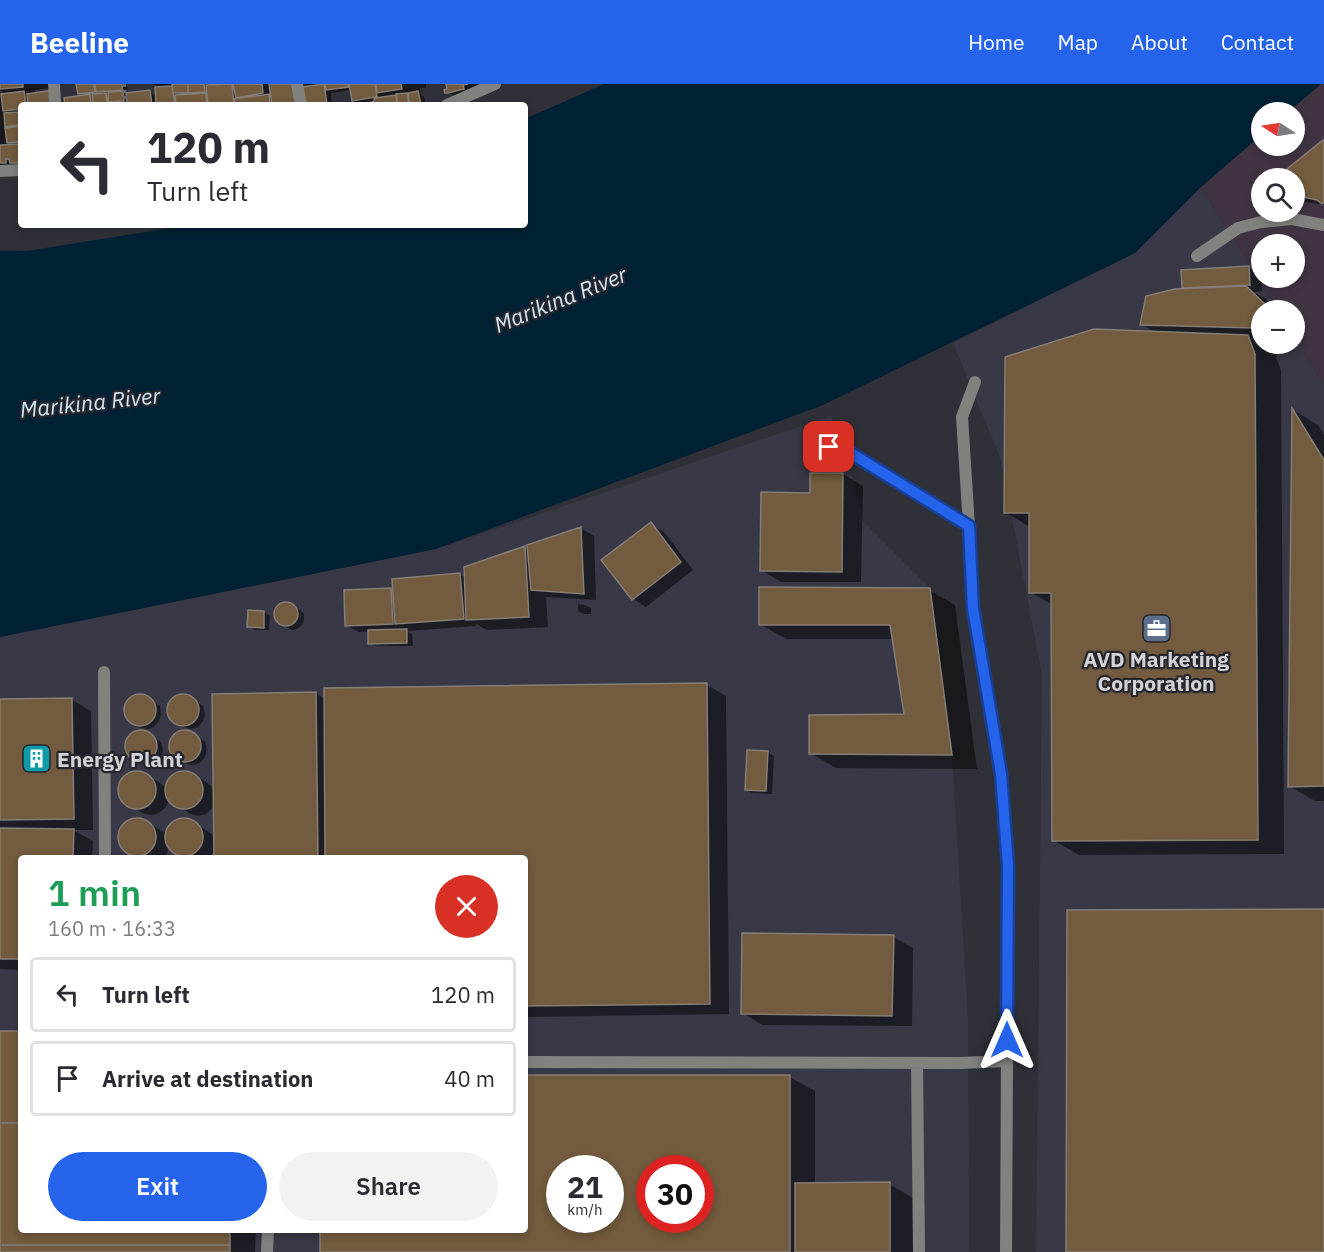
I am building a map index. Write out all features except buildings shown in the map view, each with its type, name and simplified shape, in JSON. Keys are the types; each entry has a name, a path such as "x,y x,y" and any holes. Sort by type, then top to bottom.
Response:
{"street":[{"path":"54,84 55,102"},
{"path":"297,84 300,102"},
{"path":"454,102 495,84"},
{"path":"0,171 18,170"},
{"path":"1197,256 1238,228 1261,222 1292,219 1324,225"},
{"path":"975,382 962,417 973,608 1001,774 1008,866 1006,1252"},
{"path":"829,447 849,452 969,526"},
{"path":"104,672 105,855"},
{"path":"528,1062 960,1063 1007,1061"},
{"path":"917,1063 919,1252"},
{"path":"267,1233 267,1252"}],"path":[{"path":"124,84 126,102"}],"shaded area":[{"path":"1324,84 1324,385 1305,354 1305,300 1272,300 1264,288 1305,288 1305,234 1251,234 1251,267 1201,187 1251,144 1251,156 1305,156 1305,102 1300,102"},
{"path":"1201,187 1251,267 1251,288 1264,288 1272,300 1251,300 1251,354 1305,354 1324,385 1324,1252 1036,1252 1042,675 1001,460 953,343 1135,253"},
{"path":"831,416 847,457 863,521 930,588 952,755 968,1018 969,1252 0,1252 0,637 436,549"}],"water":[{"name":"Marikina River","path":"604,84 1321,84 1300,102 1251,102 1251,144 1201,187 1135,253 823,405 436,549 0,637 0,251 27,251 170,228 528,228 528,118"}],"place":[{"name":"AVD Marketing Corporation","path":"1156,628"},
{"name":"Energy Plant","path":"36,759"}],"route":[{"path":"829,447 849,452 969,526 973,608 1001,774 1008,866 1007,1040"}]}
